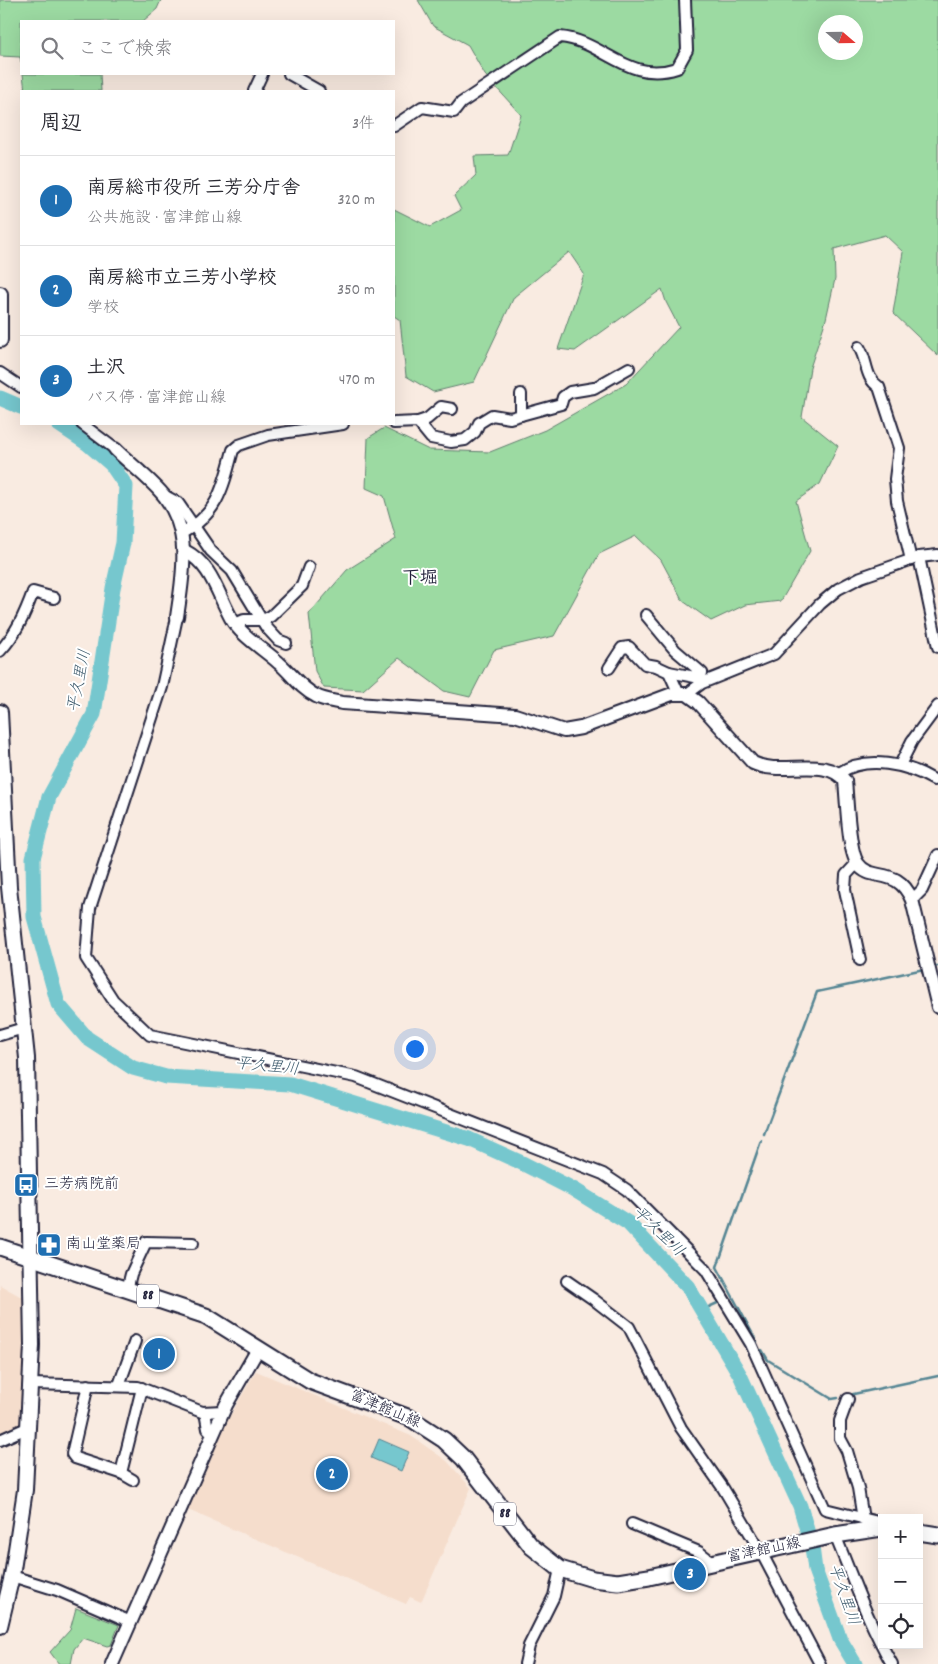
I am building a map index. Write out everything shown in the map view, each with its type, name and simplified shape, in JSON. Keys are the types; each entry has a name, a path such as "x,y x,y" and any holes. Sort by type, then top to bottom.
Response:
{"main road":[{"path":"0,294 0,340"},
{"path":"0,712 4,863 24,1028 28,1107 31,1384 25,1490 12,1576 0,1626"},
{"name":"富津館山線","path":"0,1247 30,1259 206,1316 310,1380 410,1418 444,1440 463,1458 531,1546 560,1569 593,1579 618,1582 649,1577 832,1535 878,1529"},
{"path":"923,1533 938,1536"}],"street":[{"path":"395,125 422,107 454,112 461,103 560,38 574,39 638,70 667,71 677,68 687,50 685,0"},
{"path":"254,90 262,75"},
{"path":"290,75 317,90"},
{"path":"859,347 864,354 870,381 879,387 899,448 895,479 897,501 915,558 938,647"},
{"path":"418,422 431,438 451,442 465,440 475,432 479,423 492,415 510,418 554,408 561,404 563,397 570,392 594,388 630,368"},
{"path":"0,373 20,387"},
{"path":"521,394 521,415"},
{"path":"395,423 418,422 427,419 441,407 452,409"},
{"path":"83,425 115,449 165,496 182,533 185,551 177,617 162,687 90,908 86,958 113,1000 150,1036 356,1076 603,1174 627,1190 706,1270 751,1344 825,1510 878,1522"},
{"path":"182,533 194,527 215,505 233,450 239,444 268,435 336,425"},
{"path":"165,496 176,500 211,551 232,571 264,620 266,627 278,640 286,643"},
{"path":"185,551 204,565 235,624 280,664 303,688 318,698 342,703 515,715 564,731 581,728 672,694 683,694 698,702 753,763 764,769 828,768 839,773 845,781 853,854 856,863 862,868 900,881 908,889 936,988 938,1007"},
{"path":"683,694 702,683 774,654 820,604 838,589 862,577 915,558 938,555"},
{"path":"235,624 244,620 264,620 271,616 302,586 309,567"},
{"path":"0,651 10,639 25,614 33,592 54,598"},
{"path":"609,668 622,648 629,647 645,664 695,679 700,678 702,673 675,650 646,615"},
{"path":"669,672 683,694"},
{"path":"900,765 912,741 938,706"},
{"path":"839,773 850,766 900,765 917,770 934,780"},
{"path":"912,900 922,890 938,854"},
{"path":"856,863 846,875 845,890 860,960"},
{"path":"0,1035 24,1028"},
{"path":"127,1290 131,1274 146,1242 193,1243"},
{"path":"567,1281 629,1327 681,1428 723,1488 761,1552 820,1664"},
{"path":"119,1385 135,1341"},
{"path":"112,1664 223,1411 258,1349"},
{"path":"31,1384 119,1385 142,1388 205,1412 223,1411"},
{"path":"88,1385 72,1454 75,1458 121,1473 133,1480"},
{"path":"121,1473 142,1388"},
{"path":"848,1399 840,1421 840,1438 847,1451 858,1488 863,1519"},
{"path":"205,1412 208,1429 213,1434"},
{"path":"0,1440 28,1427"},
{"path":"632,1524 699,1552 712,1562"},
{"path":"832,1535 875,1634 892,1664"},
{"path":"525,1664 530,1646 554,1596 560,1569"},
{"path":"12,1576 57,1590 130,1622"}],"shaded area":[{"path":"0,1285 27,1300 23,1424 0,1436"},
{"path":"256,1371 411,1436 447,1461 471,1488 421,1602 410,1597 406,1604 188,1510 229,1418"}],"green space":[{"path":"0,0 161,0 157,9 144,20 20,20 20,57 0,56"},
{"path":"418,0 938,0 938,356 893,313 903,252 885,235 834,249 835,279 826,319 810,368 802,417 838,446 820,484 796,501 810,551 781,601 745,605 711,621 683,601 661,560 636,536 599,554 554,636 494,650 470,697 444,691 399,658 363,690 324,688 315,671 309,614 347,570 396,539 384,496 366,488 368,438 384,428 429,450 490,452 545,430 626,384 679,327 666,302 662,289 575,351 558,349 584,274 569,252 514,297 474,382 433,392 406,376 400,320 395,317 395,210 430,227 461,210 454,196 476,175 474,156 508,155 521,115 485,75 468,45 433,26"},
{"path":"23,75 100,75 101,90 25,90"},
{"path":"76,1608 119,1625 111,1645 107,1646 83,1638 74,1649 71,1664 59,1664 50,1652 70,1630"}],"water":[{"path":"379,1439 409,1452 401,1471 371,1458"}],"waterway":[{"name":"平久里川","path":"0,398 20,407"},
{"name":"平久里川","path":"60,425 88,444 111,464 126,486 123,543 113,588 94,714 49,797 33,858 34,917 58,1004 87,1038 133,1068 166,1077 290,1084 469,1139 573,1189 628,1223 688,1287 740,1375 800,1506 812,1547 815,1570 840,1639 855,1664"},
{"path":"764,1134 817,992 924,969"},
{"path":"757,1342 717,1267 761,1141"},
{"path":"702,1310 722,1301"},
{"path":"762,1350 768,1360 832,1399 838,1398"},
{"path":"849,1395 938,1376"}],"place":[{"name":"三芳病院前","path":"26,1185"},
{"name":"南山堂薬局","path":"49,1245"},
{"name":"南房総市役所 三芳分庁舎","path":"159,1354"},
{"name":"南房総市立三芳小学校","path":"332,1474"},
{"name":"土沢","path":"690,1574"}],"district":[{"name":"下堀","path":"420,579"}]}
